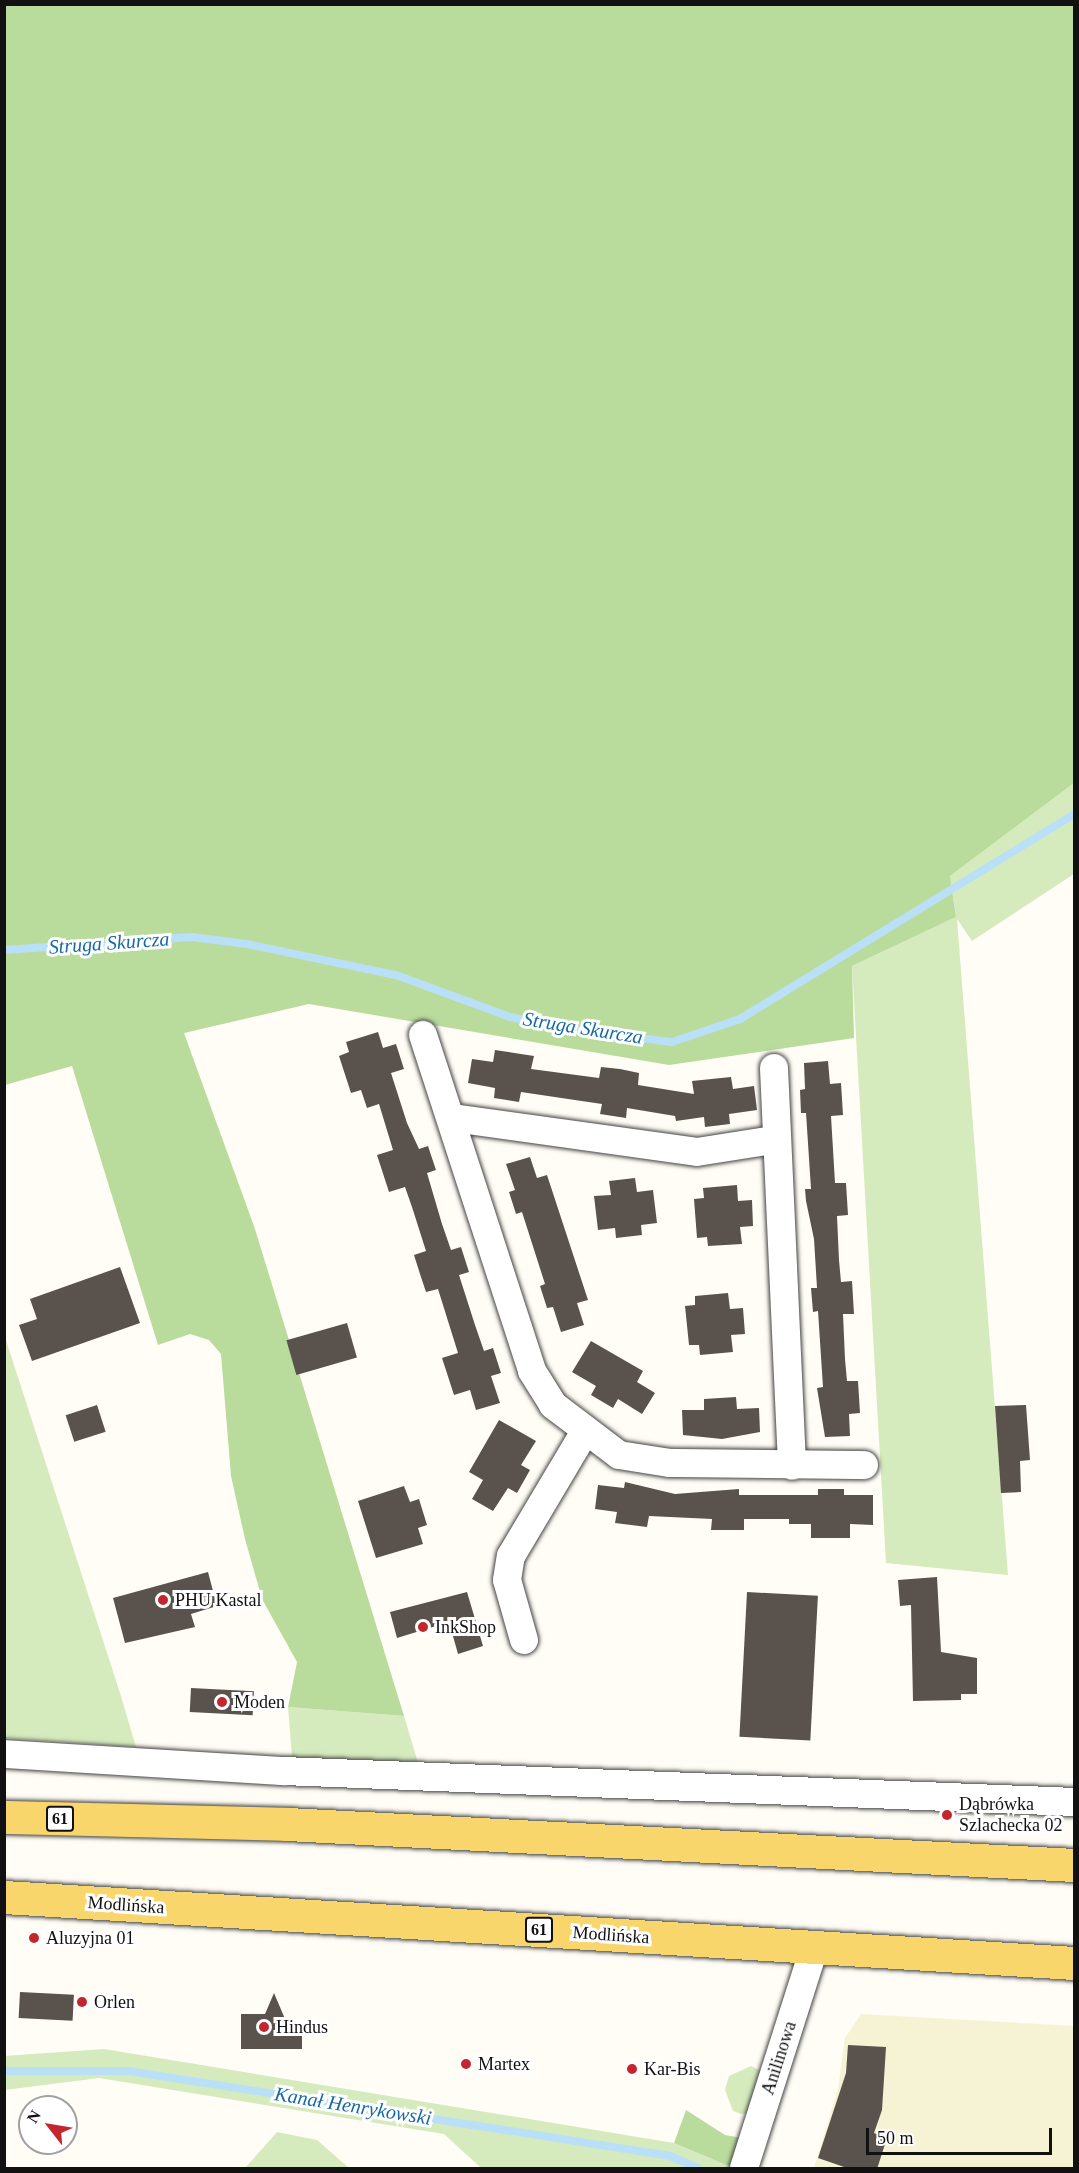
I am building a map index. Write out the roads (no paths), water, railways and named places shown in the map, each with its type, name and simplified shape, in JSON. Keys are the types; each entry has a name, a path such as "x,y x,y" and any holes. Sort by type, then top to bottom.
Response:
{"main road":[{"name":"61","path":"4,1817 287,1824 1074,1864"},
{"name":"Modlińska","path":"4,1897 1074,1963"}],"street":[{"path":"423,1035 453,1118 532,1371 554,1405 584,1433 619,1455 670,1463 864,1466"},
{"path":"774,1068 773,1140 792,1466"},
{"path":"453,1118 697,1152 773,1140"},
{"path":"524,1640 507,1580 512,1556 584,1433"},
{"path":"4,1754 283,1772 1074,1802"},
{"name":"Anilinowa","path":"744,2169 814,1948"}],"waterway":[{"name":"Struga Skurcza","path":"4,950 192,937 247,944 396,975 510,1017 562,1028 672,1042 740,1019 1074,814"},
{"name":"Kanał Henrykowski","path":"4,2071 128,2071 670,2156 698,2168"}],"place":[{"name":"PHU Kastal","path":"163,1600"},
{"name":"InkShop","path":"423,1627"},
{"name":"Moden","path":"222,1702"},
{"name":"Dąbrówka Szlachecka 02","path":"947,1815"},
{"name":"Aluzyjna 01","path":"34,1938"},
{"name":"Orlen","path":"82,2002"},
{"name":"Hindus","path":"264,2027"},
{"name":"Martex","path":"466,2064"},
{"name":"Kar-Bis","path":"632,2069"}]}
